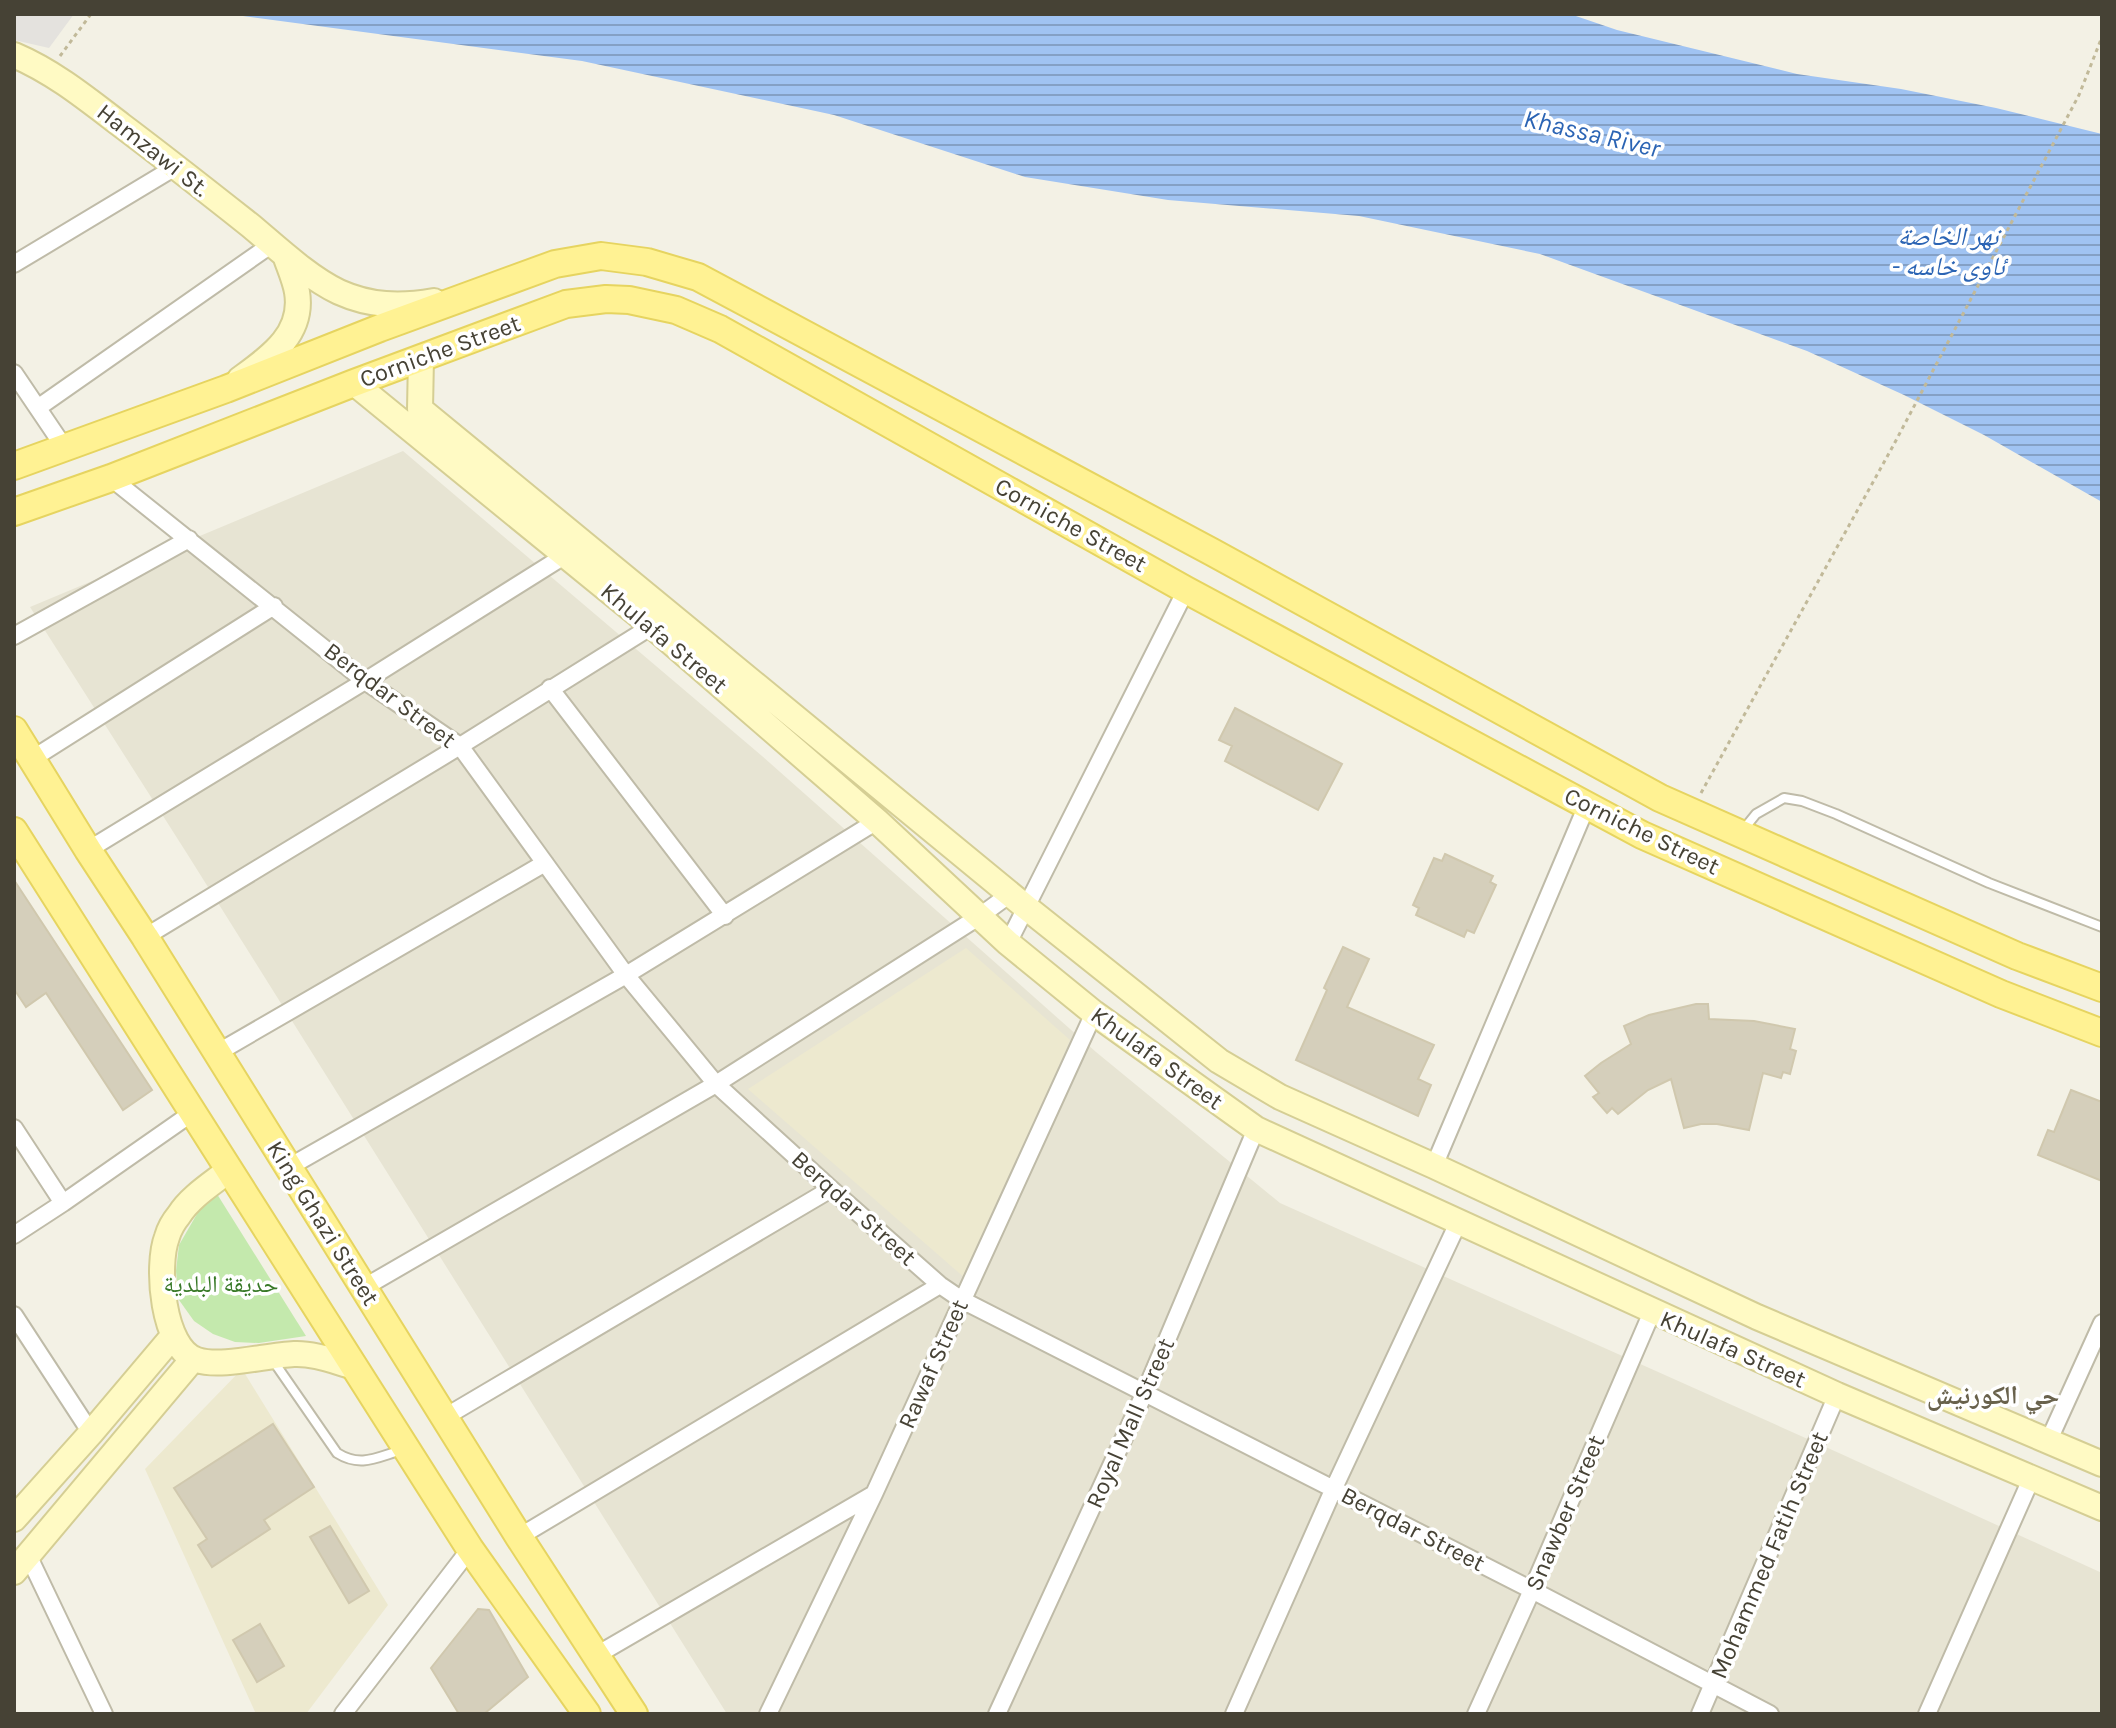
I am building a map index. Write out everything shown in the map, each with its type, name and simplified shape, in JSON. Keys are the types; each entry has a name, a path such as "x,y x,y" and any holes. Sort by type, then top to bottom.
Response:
{"main road":[{"name":"Corniche Street","path":"14,466 555,264 601,256 647,262 698,277 1212,552 1660,798 2017,956 2102,988"},
{"name":"Corniche Street","path":"14,512 566,304 606,299 629,300 676,310 720,329 1186,590 1642,835 2001,994 2102,1033"},
{"path":"845,397 862,365"},
{"name":"King Ghazi Street","path":"14,730 519,1537 634,1714"},
{"name":"King Ghazi Street","path":"14,831 470,1549 587,1714"},
{"path":"1844,924 1861,887"},
{"path":"1906,951 1921,913"}],"street":[{"name":"Hamzawi St.","path":"14,55 48,72 177,166 279,250 336,291 370,303 402,306 472,295"},
{"path":"14,264 177,166"},
{"path":"39,407 279,250 297,291 298,312 293,329 271,356 226,389"},
{"path":"421,358 420,409 1018,901 1219,1061 1280,1097 1757,1317 2102,1464"},
{"path":"14,373 64,447"},
{"name":"Khulafa Street","path":"354,383 652,626 877,821 1008,943 1094,1013 1256,1129 1837,1395 2102,1508"},
{"name":"Berqdar Street","path":"111,478 365,681 460,746 626,975 716,1084 940,1285 962,1300 1770,1714"},
{"path":"14,636 189,539"},
{"path":"88,850 564,556"},
{"path":"1008,943 1018,901 1186,590"},
{"path":"32,759 274,606"},
{"path":"145,937 652,626"},
{"path":"550,688 725,916"},
{"path":"1434,1166 1587,805"},
{"path":"289,1167 626,975 877,821"},
{"path":"217,1053 545,863"},
{"path":"363,1288 716,1084 980,916 1018,901"},
{"name":"Rawaf Street","path":"768,1714 874,1494 1094,1013"},
{"path":"14,1235 192,1113"},
{"path":"14,1128 63,1203"},
{"name":"Royal Mall Street","path":"997,1714 1145,1392 1256,1129"},
{"path":"229,1170 180,1212 166,1238 162,1276 164,1301 173,1336 193,1359 210,1363 299,1354 355,1367"},
{"path":"445,1417 831,1189"},
{"path":"1234,1714 1334,1488 1458,1223"},
{"path":"519,1537 940,1285"},
{"name":"Snawber Street","path":"1476,1714 1652,1312"},
{"path":"14,1315 91,1433"},
{"path":"2048,1442 2102,1323"},
{"path":"14,1519 173,1336"},
{"path":"104,1714 21,1564 193,1359"},
{"name":"Mohammed Fatih Street","path":"1700,1714 1837,1395"},
{"path":"1927,1714 2032,1477"},
{"path":"595,1656 874,1494"},
{"path":"343,1714 470,1549"}],"lane":[{"path":"1740,833 1756,814 1784,798 1802,801 1989,883 2102,927"},
{"path":"269,1356 337,1453 348,1460 361,1462 406,1448"}],"path":[{"path":"48,72 91,14"},
{"path":"1691,812 1893,446 2079,95 2102,37"}],"shaded area":[{"path":"14,14 74,14 49,48 14,40"},
{"path":"403,451 762,756 1096,1052 1280,1203 2102,1573 2102,1714 727,1714 30,607"},
{"path":"966,948 1070,1040 966,1279 748,1089"},
{"path":"242,1369 388,1605 306,1714 256,1714 145,1469"}],"green space":[{"name":"حديقة البلدية","path":"217,1194 306,1336 259,1343 235,1342 213,1334 194,1321 179,1300 176,1271 179,1245 201,1207"}],"water":[{"name":"نهر الخاصة - ئاوی خاسە","path":"228,14 1570,14 1617,30 1797,74 1901,89 2102,134 2102,502 1984,435 1807,351 1540,254 1359,216 1168,200 1025,177 834,115 582,61"}],"building":[{"path":"1235,708 1342,764 1318,810 1225,761 1232,746 1219,740"},
{"path":"1445,854 1493,876 1490,882 1496,885 1474,933 1467,930 1464,937 1416,915 1419,908 1413,905 1434,858 1442,861"},
{"path":"14,880 152,1090 123,1110 46,993 26,1007 14,989"},
{"path":"1343,947 1369,959 1347,1007 1434,1045 1418,1079 1431,1085 1418,1116 1296,1060"},
{"path":"1708,1004 1709,1019 1754,1021 1795,1029 1790,1049 1796,1051 1790,1074 1783,1072 1781,1078 1763,1073 1749,1130 1717,1124 1684,1128 1671,1079 1648,1090 1618,1114 1612,1108 1607,1113 1593,1097 1599,1093 1585,1076 1631,1044 1624,1026 1649,1015"},
{"path":"2071,1090 2102,1102 2102,1181 2038,1155 2048,1130 2054,1132"},
{"path":"273,1424 314,1487 264,1520 270,1529 212,1567 198,1545 207,1539 174,1488"},
{"path":"330,1526 369,1591 349,1603 310,1537"},
{"path":"478,1609 489,1610 528,1677 484,1714 459,1714 431,1668"},
{"path":"260,1624 284,1666 257,1682 233,1640"}],"district":[{"name":"حي الكورنيش","path":"1993,1395"}],"water label":[{"name":"Khassa River","path":"1592,133"}]}
